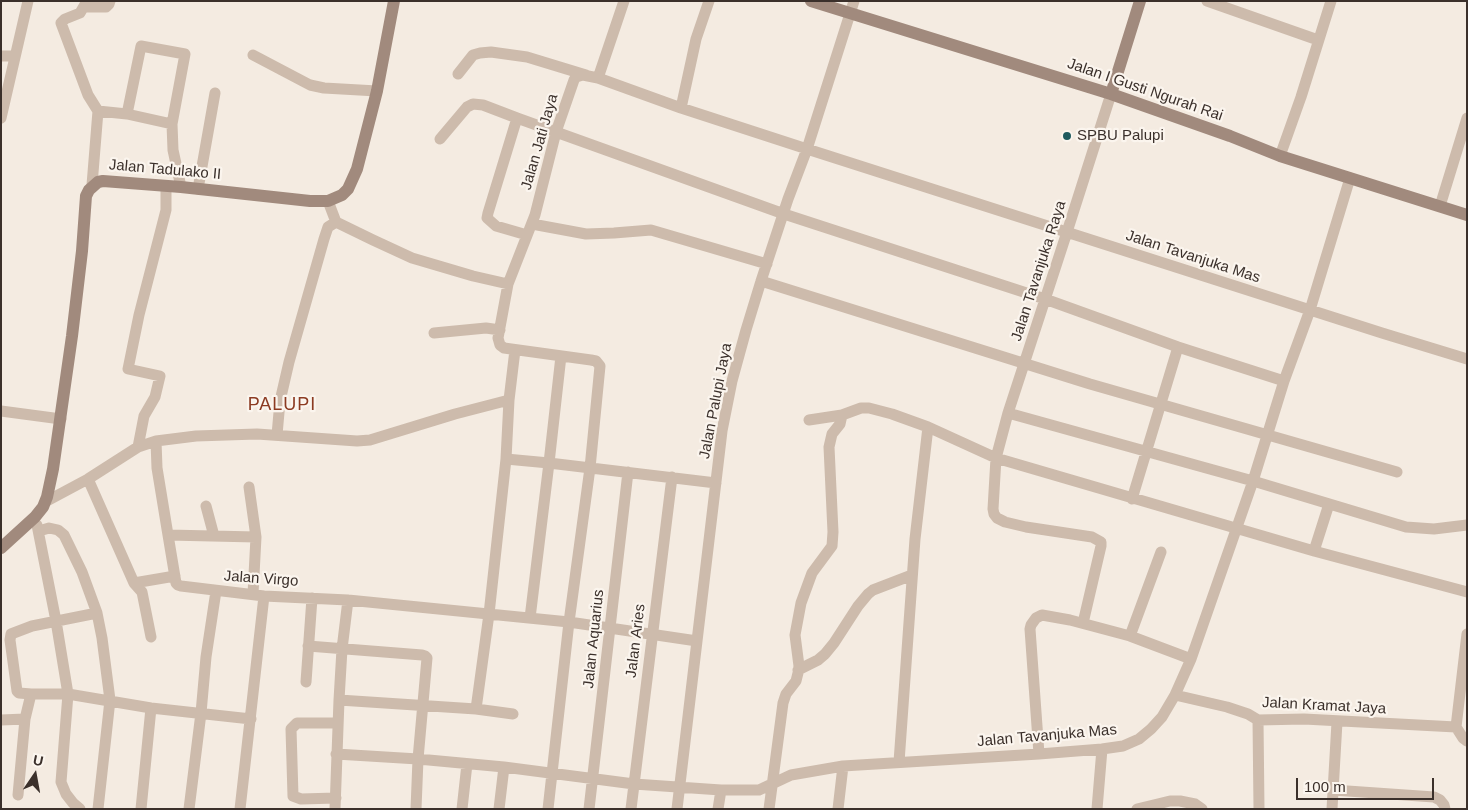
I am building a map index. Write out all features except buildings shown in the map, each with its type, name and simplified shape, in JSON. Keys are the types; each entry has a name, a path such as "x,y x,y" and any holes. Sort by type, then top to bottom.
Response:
{"main road":[{"path":"328,200 342,195 353,181 377,91 394,1"},
{"name":"Jalan I Gusti Ngurah Rai","path":"811,1 852,7 1111,94 1230,136 1280,156 1467,214"},
{"path":"1111,94 1140,1"},
{"name":"Jalan Tadulako II","path":"1,548 34,517 45,502 53,469 72,336 86,196 92,185 103,181 181,187 310,201 328,200"}],"street":[{"path":"1,118 28,1"},
{"path":"92,185 98,111 88,95 61,23 65,19 80,13 86,4 106,7 110,4 110,1"},
{"name":"Jalan Jati Jaya","path":"508,284 535,215 556,132 574,80 579,76 592,76 624,1"},
{"path":"681,108 696,40 709,1"},
{"path":"1207,1 1318,40"},
{"path":"1280,156 1331,1"},
{"name":"Jalan Palupi Jaya","path":"677,809 722,431 732,381 761,281 807,149 852,7"},
{"path":"127,114 141,46 184,53 185,57 172,124 174,150 181,187"},
{"name":"Jalan Tavanjuka Mas","path":"458,74 473,55 480,53 490,52 527,57 592,76 681,108 1310,310"},
{"path":"253,55 310,85 324,88 377,91"},
{"path":"1,56 15,56"},
{"path":"198,189 215,93"},
{"name":"Jalan Tavanjuka Raya","path":"1083,623 1102,546 1101,542 1092,537 1026,527 997,518 993,509 996,458 1008,413 1111,94"},
{"path":"440,140 467,107 473,104 483,105 784,214 1045,299 1178,347 1284,381"},
{"path":"98,111 127,114 172,124"},
{"path":"517,118 487,218 496,226 526,235"},
{"path":"1440,206 1467,118"},
{"name":"Jalan Tavanjuka Mas","path":"336,754 504,767 634,784 721,790 759,790 791,775 843,766 1102,749 1123,746 1139,739 1162,717 1176,695 1191,659 1253,481 1284,381 1310,310 1350,178"},
{"path":"138,447 144,416 155,396 160,376 128,369 139,315 166,210 166,186"},
{"path":"328,200 336,222 412,258 508,284 498,342 504,348 591,360 596,361 600,366 590,468 569,622 548,809"},
{"path":"277,435 280,401 290,362 328,227 336,222"},
{"path":"532,224 586,234 648,229 767,264"},
{"path":"761,281 1160,405 1396,472"},
{"path":"1310,310 1467,359"},
{"path":"434,333 486,328 500,330"},
{"path":"1132,499 1178,347"},
{"path":"476,709 489,614 506,459 509,400 515,350"},
{"path":"530,618 561,356"},
{"path":"45,502 88,479 138,447 156,441 196,436 277,435 347,441 370,440 509,400"},
{"path":"808,420 842,415 855,409 869,408 892,414 928,427 996,458 1235,529 1467,592"},
{"path":"1,411 60,419"},
{"path":"1008,413 1253,481 1406,527 1434,528 1467,525"},
{"path":"769,809 782,703 796,680 798,670 795,635 800,603 812,573 832,546 829,447 830,439 840,424 842,415"},
{"path":"899,762 915,539 928,427"},
{"path":"134,583 175,576 157,468 156,441"},
{"path":"506,459 716,483"},
{"name":"Jalan Aquarius","path":"589,809 628,472"},
{"name":"Jalan Aries","path":"630,809 672,478"},
{"path":"88,479 134,583 142,592 151,637"},
{"path":"240,809 251,719 259,595 256,537 249,487"},
{"path":"1314,551 1328,504"},
{"path":"206,506 214,536"},
{"path":"34,517 39,531 68,694 61,782 66,794 80,809"},
{"path":"39,531 52,528 64,535 82,572 96,612 102,638 110,700 98,809"},
{"path":"168,534 256,537"},
{"path":"1130,636 1161,552"},
{"path":"798,670 818,660 825,654 868,594 873,590 912,575"},
{"name":"Jalan Virgo","path":"175,576 178,585 216,591 348,600 569,622 697,642"},
{"path":"189,809 206,657 216,591"},
{"path":"306,682 312,598"},
{"path":"337,723 297,723 291,729 293,796 301,799 335,803 337,723 342,649 348,600"},
{"path":"96,612 32,626 10,634 17,691 20,694 68,694 151,708 251,719"},
{"path":"1039,754 1030,629 1036,618 1042,615 1083,623 1130,636 1191,659"},
{"path":"1467,634 1456,727 1467,741"},
{"path":"308,646 425,656 427,658 418,759 416,809"},
{"path":"18,795 25,719 31,694"},
{"name":"Jalan Kramat Jaya","path":"1176,695 1227,707 1248,714 1258,720 1304,719 1456,727"},
{"path":"339,700 476,709 513,714"},
{"path":"141,809 151,708"},
{"path":"1,720 25,719"},
{"path":"1258,720 1259,809"},
{"path":"1332,809 1337,722"},
{"path":"1097,809 1102,749"},
{"path":"462,809 467,764"},
{"path":"838,809 843,766"},
{"path":"499,809 504,767"},
{"path":"718,809 721,790"},
{"path":"1333,790 1434,797 1440,800 1445,809"},
{"path":"1137,809 1170,801 1180,801 1195,804 1202,809"}],"place":[{"name":"SPBU Palupi","path":"1067,136"}],"district":[{"name":"PALUPI","path":"282,405"}]}
